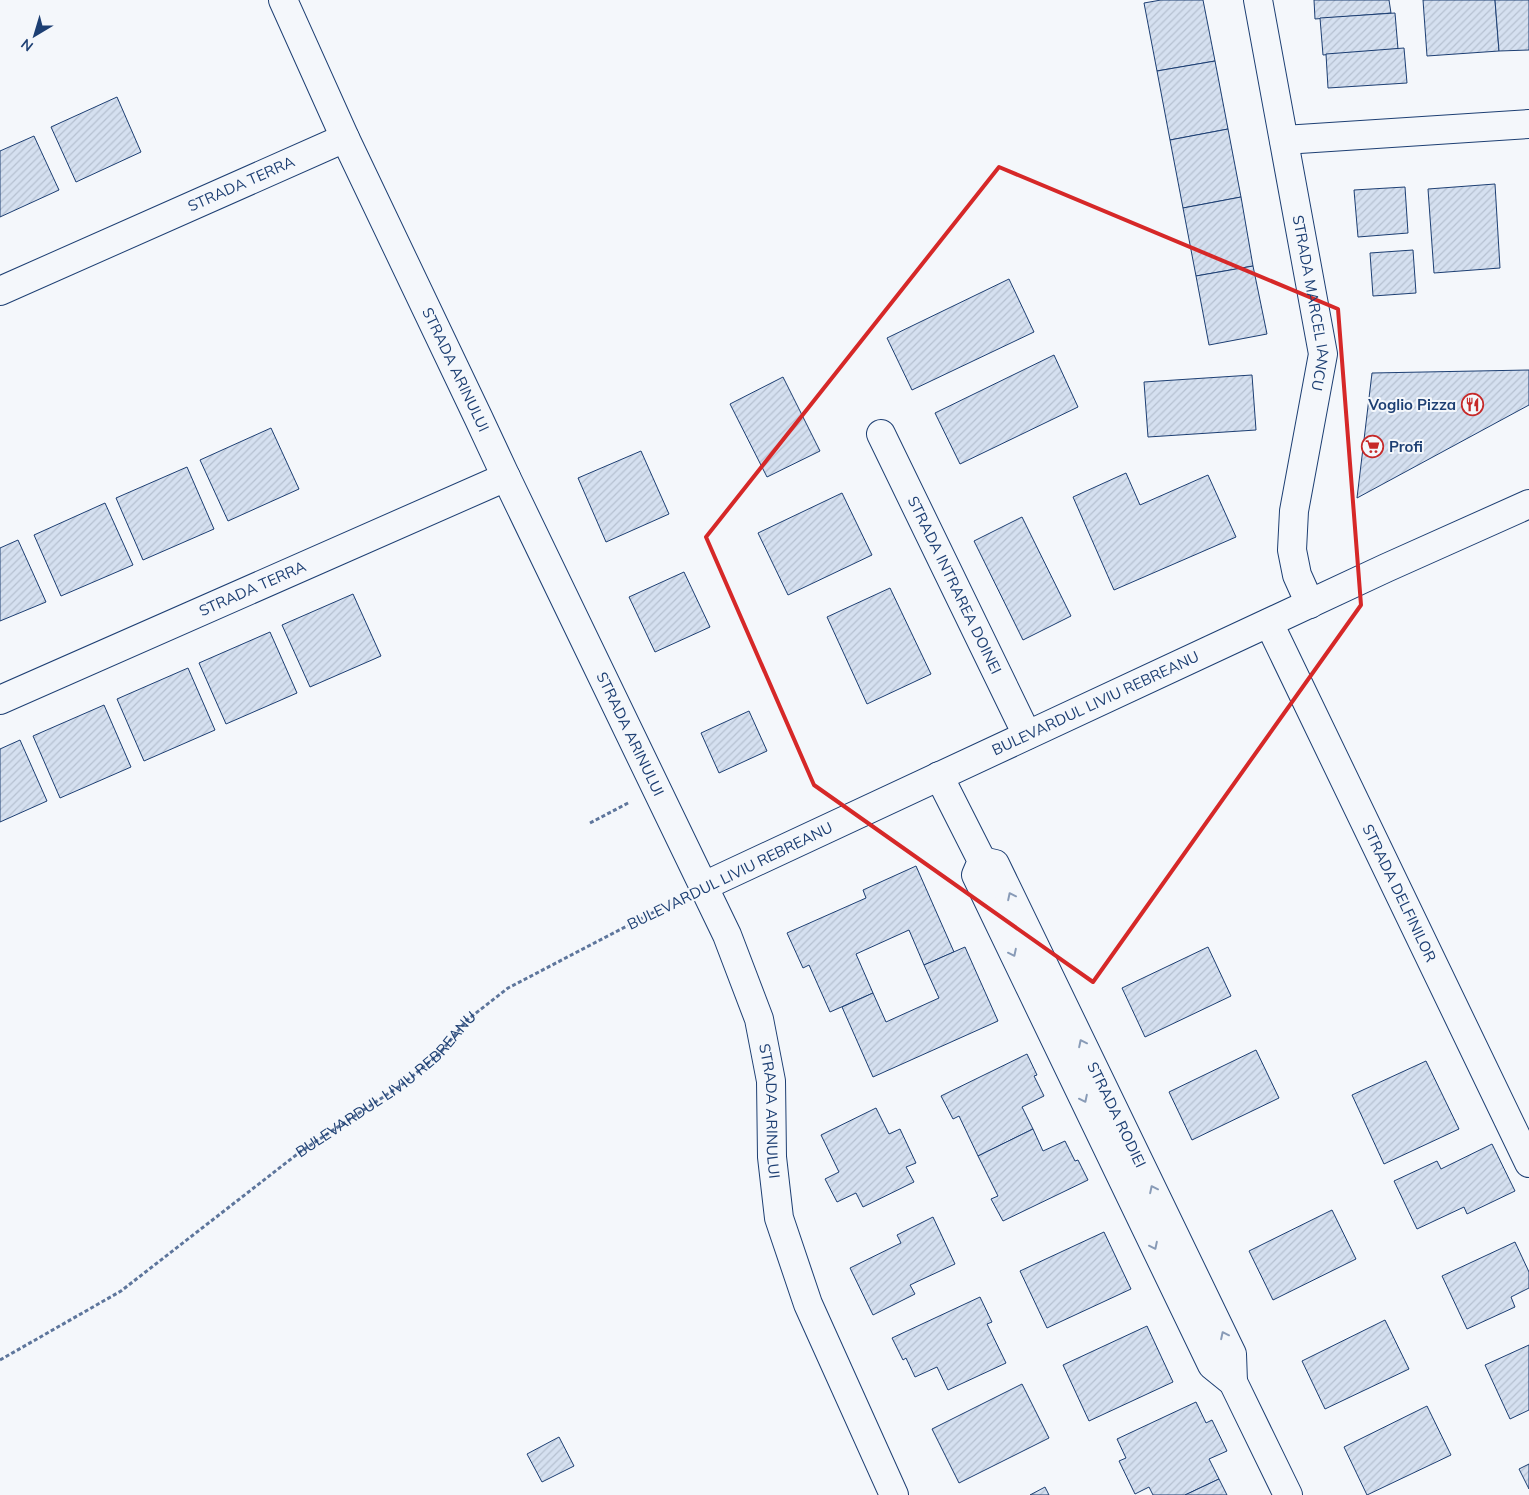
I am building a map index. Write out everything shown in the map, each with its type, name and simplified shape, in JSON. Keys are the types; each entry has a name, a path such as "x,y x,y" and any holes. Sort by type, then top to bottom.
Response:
{"street":[{"name":"STRADA ARINULUI","path":"283,0 344,138 727,935 759,1019 771,1080 772,1157 779,1218 808,1304 894,1495"},
{"name":"STRADA MARCEL IANCU","path":"1258,0 1323,354 1294,511 1292,550 1298,575 1310,604"},
{"path":"1284,140 1529,124"},
{"name":"STRADA TERRA","path":"0,291 344,138"},
{"name":"STRADA INTRAREA DOINEI","path":"881,434 1027,735"},
{"name":"STRADA TERRA","path":"0,700 506,477"},
{"name":"BULEVARDUL LIVIU REBREANU","path":"704,886 1268,623 1529,504"},
{"name":"STRADA DELFINILOR","path":"1268,623 1529,1163"},
{"name":"STRADA RODIEI","path":"939,776 982,861 976,875 1212,1365 1233,1382 1288,1495"}],"path":[{"path":"590,823 657,788"},
{"name":"BULEVARDUL LIVIU REBREANU","path":"0,1360 121,1290 300,1152 403,1084 439,1054 467,1020 508,988 704,886"}],"highlighted area":[{"path":"999,167 1338,309 1361,605 1093,982 814,785 706,537"}],"building":[{"path":"1161,0 1203,0 1215,61 1157,71 1144,3"},
{"path":"1314,0 1389,0 1391,13 1315,19"},
{"path":"1423,0 1495,0 1499,51 1427,56"},
{"path":"1495,0 1529,0 1529,50 1499,51"},
{"path":"1395,13 1398,49 1323,55 1320,18"},
{"path":"1404,48 1407,83 1328,88 1326,54"},
{"path":"1215,61 1228,129 1170,140 1157,71"},
{"path":"117,97 141,152 76,182 51,127"},
{"path":"1228,129 1241,197 1183,208 1170,140"},
{"path":"34,136 59,190 0,217 0,151"},
{"path":"1495,184 1500,268 1434,273 1428,189"},
{"path":"1405,187 1408,233 1358,237 1354,190"},
{"path":"1241,197 1253,266 1196,276 1183,208"},
{"path":"1413,250 1416,293 1373,296 1370,253"},
{"path":"1253,266 1267,334 1209,345 1196,276"},
{"path":"1009,279 1034,332 912,390 887,338"},
{"path":"1054,355 1078,407 960,464 935,413"},
{"path":"1529,370 1529,405 1357,498 1372,373"},
{"path":"1252,375 1256,430 1148,437 1144,382"},
{"path":"783,377 820,451 767,477 730,404"},
{"path":"271,428 299,489 228,521 200,460"},
{"path":"641,451 669,514 606,542 578,478"},
{"path":"187,467 214,529 143,560 116,498"},
{"path":"1126,473 1140,505 1208,475 1236,537 1114,590 1073,497"},
{"path":"842,493 872,555 788,595 758,533"},
{"path":"105,503 133,565 61,596 34,535"},
{"path":"1022,517 1071,616 1023,640 974,541"},
{"path":"18,540 46,602 0,621 0,548"},
{"path":"684,572 710,627 655,652 629,597"},
{"path":"890,588 931,674 867,704 827,617"},
{"path":"353,594 381,656 310,687 282,625"},
{"path":"270,632 297,693 226,724 199,663"},
{"path":"188,668 215,730 144,761 117,699"},
{"path":"104,705 131,767 60,798 33,736"},
{"path":"749,711 767,751 719,773 701,733"},
{"path":"20,740 47,801 0,822 0,749"},
{"path":"916,866 954,952 924,965 909,930 856,954 873,993 830,1012 809,965 803,968 787,933 866,898 863,890"},
{"path":"965,947 998,1021 873,1077 842,1007 873,993 886,1022 939,998 924,965"},
{"path":"1208,947 1231,996 1145,1037 1122,988"},
{"path":"1256,1050 1279,1098 1192,1140 1169,1092"},
{"path":"1027,1054 1037,1075 1034,1076 1044,1096 1022,1107 1033,1129 978,1156 959,1116 953,1119 941,1096"},
{"path":"1426,1061 1459,1129 1384,1164 1352,1095"},
{"path":"876,1108 889,1134 900,1129 916,1163 906,1167 914,1182 863,1207 856,1193 837,1202 825,1179 839,1172 821,1135"},
{"path":"1033,1129 1043,1151 1065,1141 1075,1161 1078,1160 1088,1180 1003,1221 991,1199 998,1196 978,1156"},
{"path":"1492,1144 1515,1191 1467,1214 1464,1207 1417,1229 1394,1181 1437,1161 1441,1169"},
{"path":"1332,1210 1356,1259 1273,1300 1249,1251"},
{"path":"933,1217 955,1264 910,1285 915,1294 873,1315 850,1268 901,1243 897,1235"},
{"path":"1104,1232 1131,1289 1047,1328 1020,1271"},
{"path":"1515,1242 1529,1272 1529,1288 1511,1297 1515,1307 1467,1329 1442,1276"},
{"path":"980,1297 992,1322 987,1324 1006,1363 948,1390 937,1367 915,1377 906,1358 903,1360 892,1338"},
{"path":"1385,1320 1409,1369 1325,1409 1302,1361"},
{"path":"1147,1326 1173,1382 1089,1421 1063,1365"},
{"path":"1529,1345 1529,1410 1510,1419 1485,1365"},
{"path":"1022,1384 1049,1438 959,1483 932,1429"},
{"path":"1196,1402 1206,1423 1212,1420 1227,1451 1209,1459 1219,1479 1185,1495 1153,1495 1149,1487 1135,1494 1119,1461 1126,1458 1117,1439"},
{"path":"1427,1406 1451,1455 1367,1495 1344,1447"},
{"path":"559,1437 574,1466 542,1482 527,1454"},
{"path":"1529,1464 1529,1489 1519,1469"},
{"path":"1219,1479 1227,1495 1185,1495"},
{"path":"1045,1487 1049,1495 1030,1495"}],"place":[{"name":"Voglio Pizza","path":"1472,405"},
{"name":"Profi","path":"1373,447"}]}
